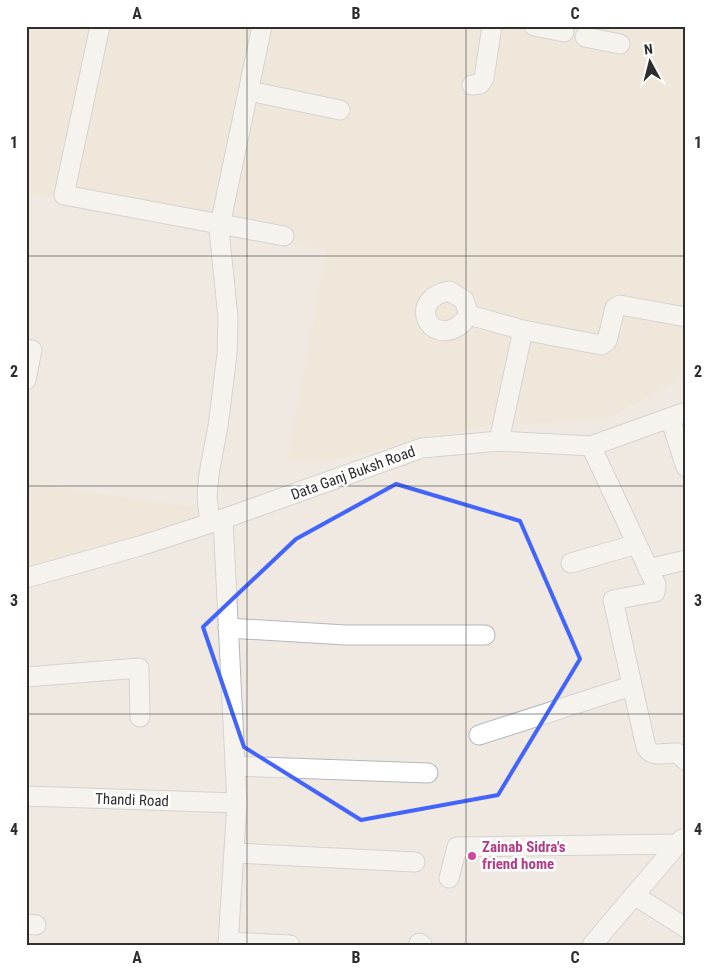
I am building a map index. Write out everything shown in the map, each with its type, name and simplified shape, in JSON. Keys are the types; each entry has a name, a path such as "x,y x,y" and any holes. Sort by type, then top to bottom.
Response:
{"street":[{"path":"100,26 64,195 219,227 284,236"},
{"path":"262,26 219,227 227,308 227,354 207,497 216,521 228,628 237,803 228,944 290,945"},
{"path":"472,85 480,84 484,78 492,26"},
{"path":"534,26 564,32"},
{"path":"585,37 620,44"},
{"path":"249,91 340,110"},
{"path":"469,315 522,330 601,345 607,341 615,308 620,305 686,317"},
{"path":"499,441 522,330"},
{"path":"26,349 32,350 26,380"},
{"path":"678,415 686,467"},
{"name":"Data Ganj Buksh Road","path":"26,578 143,545 422,448 499,441 592,446 678,415"},
{"path":"592,446 656,585 655,592 614,600 631,686 649,752 655,755 677,753 686,761"},
{"path":"571,563 637,544"},
{"path":"648,569 686,560"},
{"path":"228,628 346,635 485,635"},
{"path":"26,677 139,668 140,717"},
{"path":"479,735 631,686"},
{"path":"235,766 428,774"},
{"name":"Thandi Road","path":"26,796 237,803"},
{"path":"449,878 457,847 682,839"},
{"path":"600,940 634,895 682,839"},
{"path":"234,853 415,862"},
{"path":"634,895 686,928"}],"highlighted area":[{"path":"396,484 520,521 580,659 498,795 361,820 244,747 203,627 296,539"}],"shaded area":[{"path":"26,26 686,26 686,377 607,419 481,427 326,462 287,462 326,251 26,192"},
{"path":"26,482 204,509 200,517 136,540 26,570"}],"place":[{"name":"Zainab Sidra's friend home","path":"472,856"}]}
